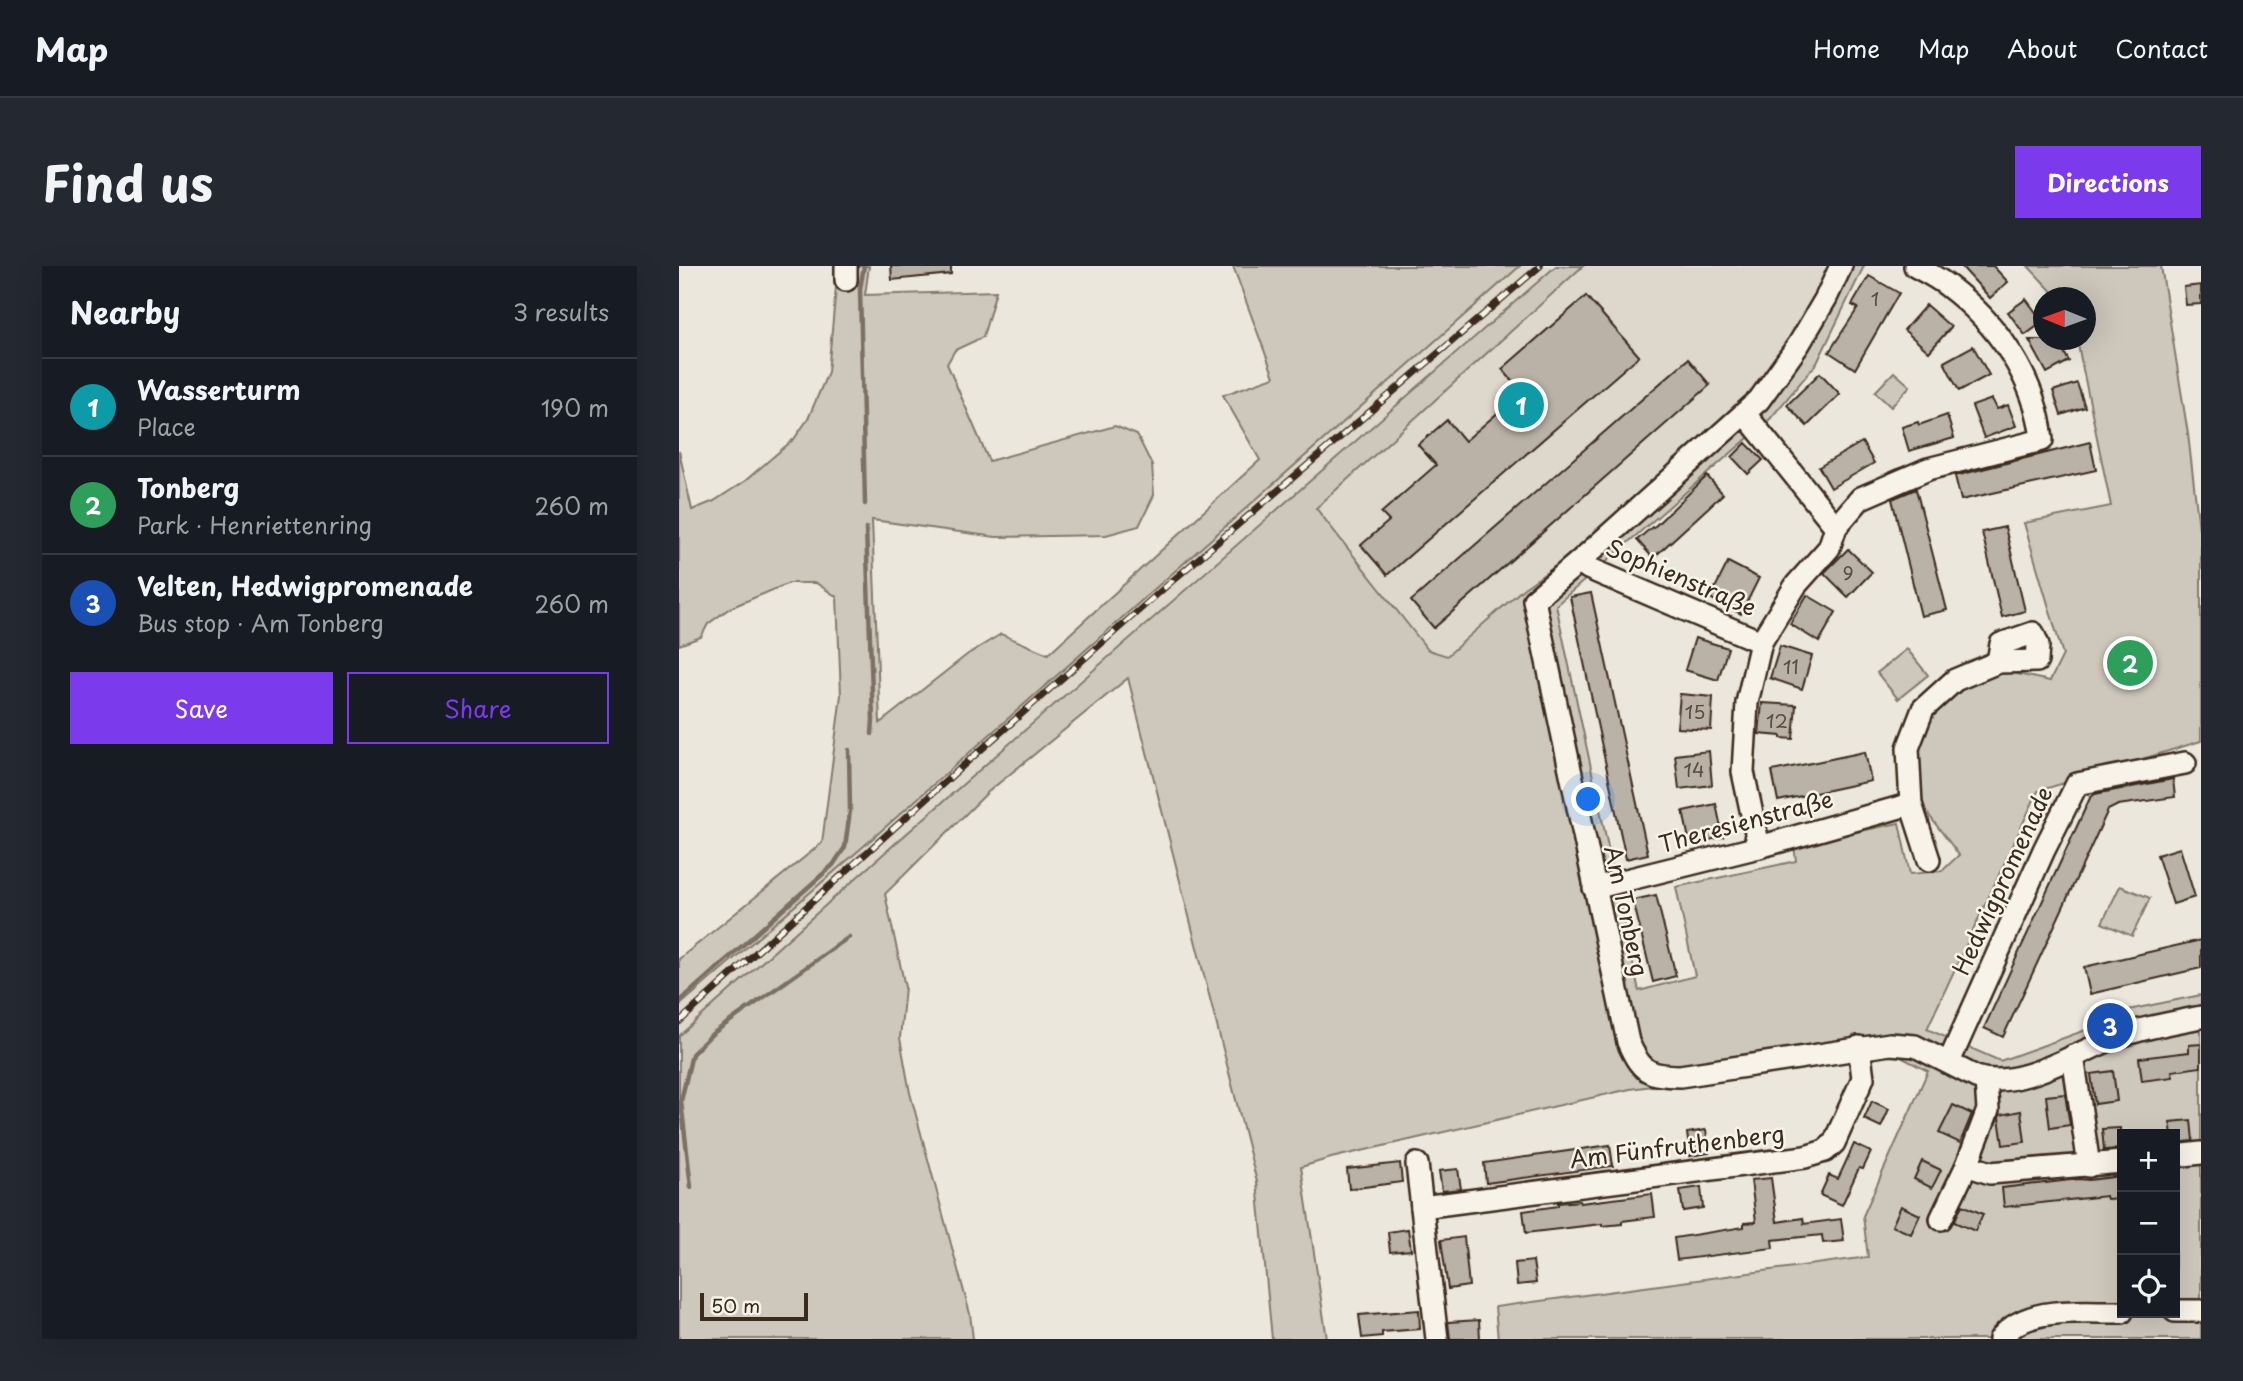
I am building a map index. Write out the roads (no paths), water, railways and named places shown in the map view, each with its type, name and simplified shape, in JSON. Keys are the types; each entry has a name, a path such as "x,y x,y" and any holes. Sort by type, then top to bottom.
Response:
{"street":[{"name":"Am Tonberg","path":"1841,266 1799,344 1759,400 1534,600 1627,1042 1635,1059 1647,1072 1680,1076 1891,1044 1915,1045 1986,1081"},
{"path":"1759,847 1743,772 1748,703 1761,642 1796,585 1829,548 1836,527 1861,498 1929,469 2042,440 2040,421 2025,377 2001,340 1978,312 1947,284 1915,266"},
{"path":"1745,414 1836,527"},
{"name":"Sophienstraße","path":"1581,561 1588,568 1761,642"},
{"path":"1929,859 1911,804 1908,748 1923,709 1955,680 1999,662"},
{"name":"Hedwigpromenade","path":"1949,1062 2043,849 2077,785 2185,763"},
{"name":"Theresienstraße","path":"1594,888 1759,847 1911,804"},
{"path":"1941,1219 1989,1110 1986,1081 2021,1077 2113,1038 2151,1026 2201,1017"},
{"name":"Am Fünfruthenberg","path":"1422,1207 1805,1157 1825,1152 1834,1143 1863,1078 1859,1047"},
{"path":"2073,1056 2089,1166"},
{"path":"2180,1155 2201,1153"},
{"path":"1967,1165 1990,1173 2117,1163"},
{"path":"1416,1164 1437,1339"},
{"path":"2180,1311 2201,1311"},
{"path":"2000,1339 2010,1327 2047,1314 2117,1312"}],"waterway":[{"path":"864,266 860,289 865,504"},
{"path":"866,528 872,734"},
{"path":"679,1002 833,865 845,847 850,811 849,750"},
{"path":"691,1187 681,1101 692,1054 712,1034 849,937"}],"railway":[{"path":"679,1022 1171,582 1540,266"}],"place":[{"name":"Wasserturm","path":"1521,405"},
{"name":"Tonberg","path":"2130,663"},
{"name":"Velten, Hedwigpromenade","path":"2110,1026"}]}
